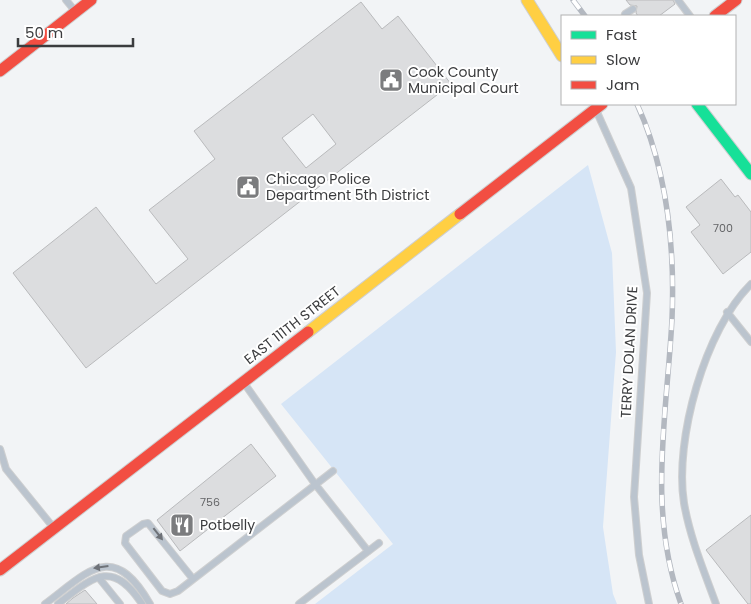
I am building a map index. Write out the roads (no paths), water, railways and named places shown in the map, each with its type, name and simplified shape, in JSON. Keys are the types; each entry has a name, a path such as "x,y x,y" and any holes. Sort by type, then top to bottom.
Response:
{"main road":[{"path":"0,71 92,0"},
{"path":"527,0 561,54"},
{"path":"716,15 736,0"},
{"path":"698,105 751,174"},
{"name":"EAST 111TH STREET","path":"0,570 599,106"}],"lane":[{"path":"66,0 76,12"},
{"path":"678,0 689,15"},
{"path":"626,15 632,9"},
{"name":"TERRY DOLAN DRIVE","path":"599,106 631,188 647,293 634,497 639,554 649,604"},
{"path":"716,604 693,541 684,501 684,436 705,359 727,312 751,284"},
{"path":"727,312 751,342"},
{"path":"243,382 315,484 368,551"},
{"path":"0,449 3,471 54,528"},
{"path":"193,578 148,523 142,524 126,536 125,543 162,591 170,594 178,591 333,471"},
{"path":"299,604 379,543"},
{"path":"45,604 92,569 106,566 119,568 133,580 150,604"},
{"path":"58,604 93,580 117,577 126,583 142,604"},
{"path":"99,578 120,604"}],"railway":[{"path":"573,0 584,15"},
{"path":"637,105 656,155 667,209 670,236 673,292 662,462 662,498 671,569 681,604"}],"place":[{"name":"Cook County Municipal Court","path":"391,80"},
{"name":"Chicago Police Department 5th District","path":"248,187"},
{"name":"Potbelly","path":"182,525"}]}
